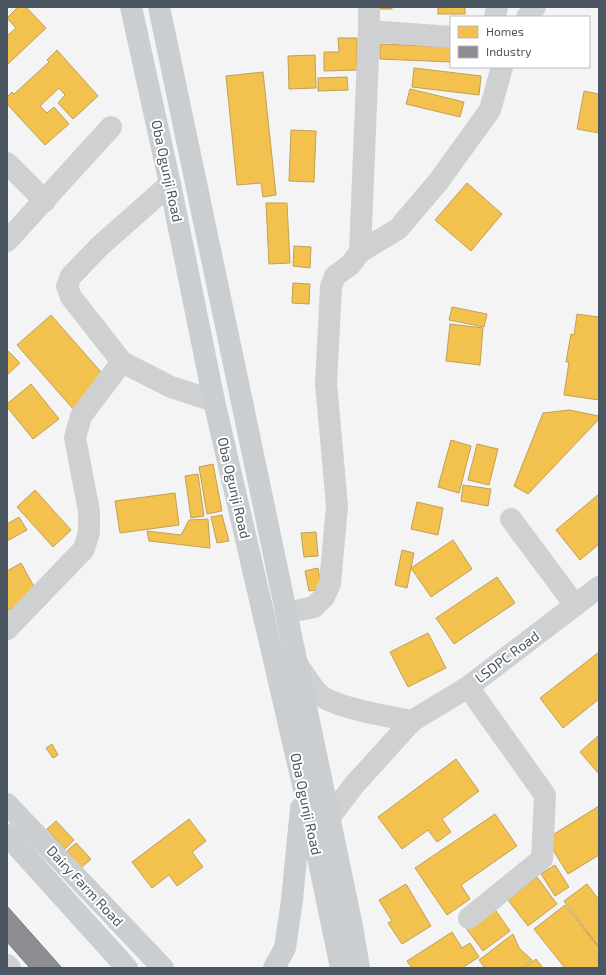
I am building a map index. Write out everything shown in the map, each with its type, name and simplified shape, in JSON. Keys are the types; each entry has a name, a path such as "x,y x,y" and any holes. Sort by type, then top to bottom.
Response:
{"main road":[{"name":"Oba Ogunji Road","path":"132,7 214,401 303,785 341,968"},
{"name":"Oba Ogunji Road","path":"159,7 352,926 359,968"},
{"path":"155,115 180,109"},
{"path":"264,617 286,613"},
{"path":"274,968 285,948 292,900 303,785"},
{"name":"Dairy Farm Road","path":"7,804 163,968"},
{"name":"Dairy Farm Road","path":"7,835 126,968"},
{"path":"352,926 372,968"}],"street":[{"path":"360,252 369,31 368,7"},
{"path":"528,16 535,7"},
{"path":"369,31 450,37"},
{"path":"286,613 314,607 324,597 330,584 337,506 326,383 331,287 335,276 350,265 360,252 398,229 438,182 490,110 502,68"},
{"path":"7,241 111,127"},
{"path":"7,163 44,201"},
{"path":"170,184 100,246 71,276 67,286 71,297 122,362 171,387 214,401"},
{"path":"7,629 84,549 89,532 89,511 75,438 81,416 122,362"},
{"path":"511,519 575,605"},
{"name":"LSDPC Road","path":"329,818 354,784 412,721 468,687 599,587"},
{"path":"297,664 320,695 334,703 412,721"},
{"path":"468,687 545,795 542,859 469,918"},
{"path":"7,965 10,968"}],"building: Homes":[{"path":"18,7 26,7 46,28 7,65 7,34 8,35 16,28 7,18"},
{"path":"373,7 392,7 392,9 374,9"},
{"path":"438,7 465,7 465,14 438,14"},
{"path":"338,38 357,38 357,70 324,71 324,52 339,52"},
{"path":"380,44 450,47 450,62 380,59"},
{"path":"57,50 98,96 73,119 58,103 65,95 59,88 40,106 47,113 54,107 69,124 45,145 7,104 7,97 12,92 14,94 49,62 47,60"},
{"path":"315,55 316,88 289,89 288,56"},
{"path":"414,68 481,76 479,95 412,87"},
{"path":"263,72 276,195 263,197 261,183 237,185 226,76"},
{"path":"347,77 348,90 318,91 318,78"},
{"path":"410,89 464,102 460,117 406,104"},
{"path":"584,91 599,94 599,133 577,129"},
{"path":"291,130 316,131 314,182 289,181"},
{"path":"467,183 502,214 471,251 435,220"},
{"path":"266,203 287,203 290,263 269,264"},
{"path":"294,246 311,247 310,268 293,266"},
{"path":"293,283 310,284 309,304 292,303"},
{"path":"452,307 487,314 484,327 449,320"},
{"path":"577,314 598,317 599,314 599,400 564,395 569,362 566,362 571,334 574,335"},
{"path":"51,315 108,380 74,410 17,345"},
{"path":"450,324 483,328 480,365 446,361"},
{"path":"7,350 20,363 7,375"},
{"path":"31,384 59,419 33,439 7,407 7,404"},
{"path":"569,410 599,416 599,419 528,494 514,486 543,413"},
{"path":"451,440 471,446 459,493 438,487"},
{"path":"477,444 498,449 489,485 468,480"},
{"path":"213,464 222,511 207,514 199,467"},
{"path":"198,474 204,516 191,518 185,476"},
{"path":"463,485 491,489 488,506 461,501"},
{"path":"35,490 71,530 53,547 17,507"},
{"path":"175,493 179,525 120,533 115,501"},
{"path":"599,494 599,544 580,560 556,530"},
{"path":"417,502 443,508 438,535 411,529"},
{"path":"222,515 229,541 217,543 211,517"},
{"path":"19,517 27,530 7,541 7,524"},
{"path":"208,519 210,548 149,541 147,531 181,535 189,520"},
{"path":"316,532 318,556 304,557 301,533"},
{"path":"453,540 472,569 431,597 411,568"},
{"path":"402,550 414,553 407,588 395,585"},
{"path":"21,563 38,594 7,611 7,571"},
{"path":"318,568 322,589 309,591 305,571"},
{"path":"497,577 515,603 454,644 436,618"},
{"path":"428,633 446,668 408,687 390,652"},
{"path":"599,652 599,699 563,728 540,698"},
{"path":"599,735 599,774 580,752"},
{"path":"52,744 58,755 53,758 46,748"},
{"path":"456,759 479,791 442,819 451,832 437,842 428,830 402,849 378,817"},
{"path":"599,806 599,855 568,874 546,839"},
{"path":"495,814 517,846 461,885 470,899 447,915 415,868"},
{"path":"189,819 206,841 192,852 203,867 177,886 169,875 152,888 132,862"},
{"path":"56,821 74,840 65,849 47,829"},
{"path":"76,843 91,859 81,868 67,851"},
{"path":"555,865 569,887 555,896 541,874"},
{"path":"537,877 557,904 528,926 508,900"},
{"path":"406,884 431,926 402,944 388,923 392,921 379,900"},
{"path":"587,884 599,900 599,947 564,901"},
{"path":"565,905 599,948 599,968 565,968 534,929"},
{"path":"494,908 510,931 483,951 466,928"},
{"path":"452,932 462,948 470,943 479,957 462,968 412,968 407,961"},
{"path":"513,934 519,948 532,960 522,968 485,968 479,960"},
{"path":"536,959 543,968 524,968"}],"building: Industry":[{"path":"7,906 62,968 30,968 7,942"}]}
